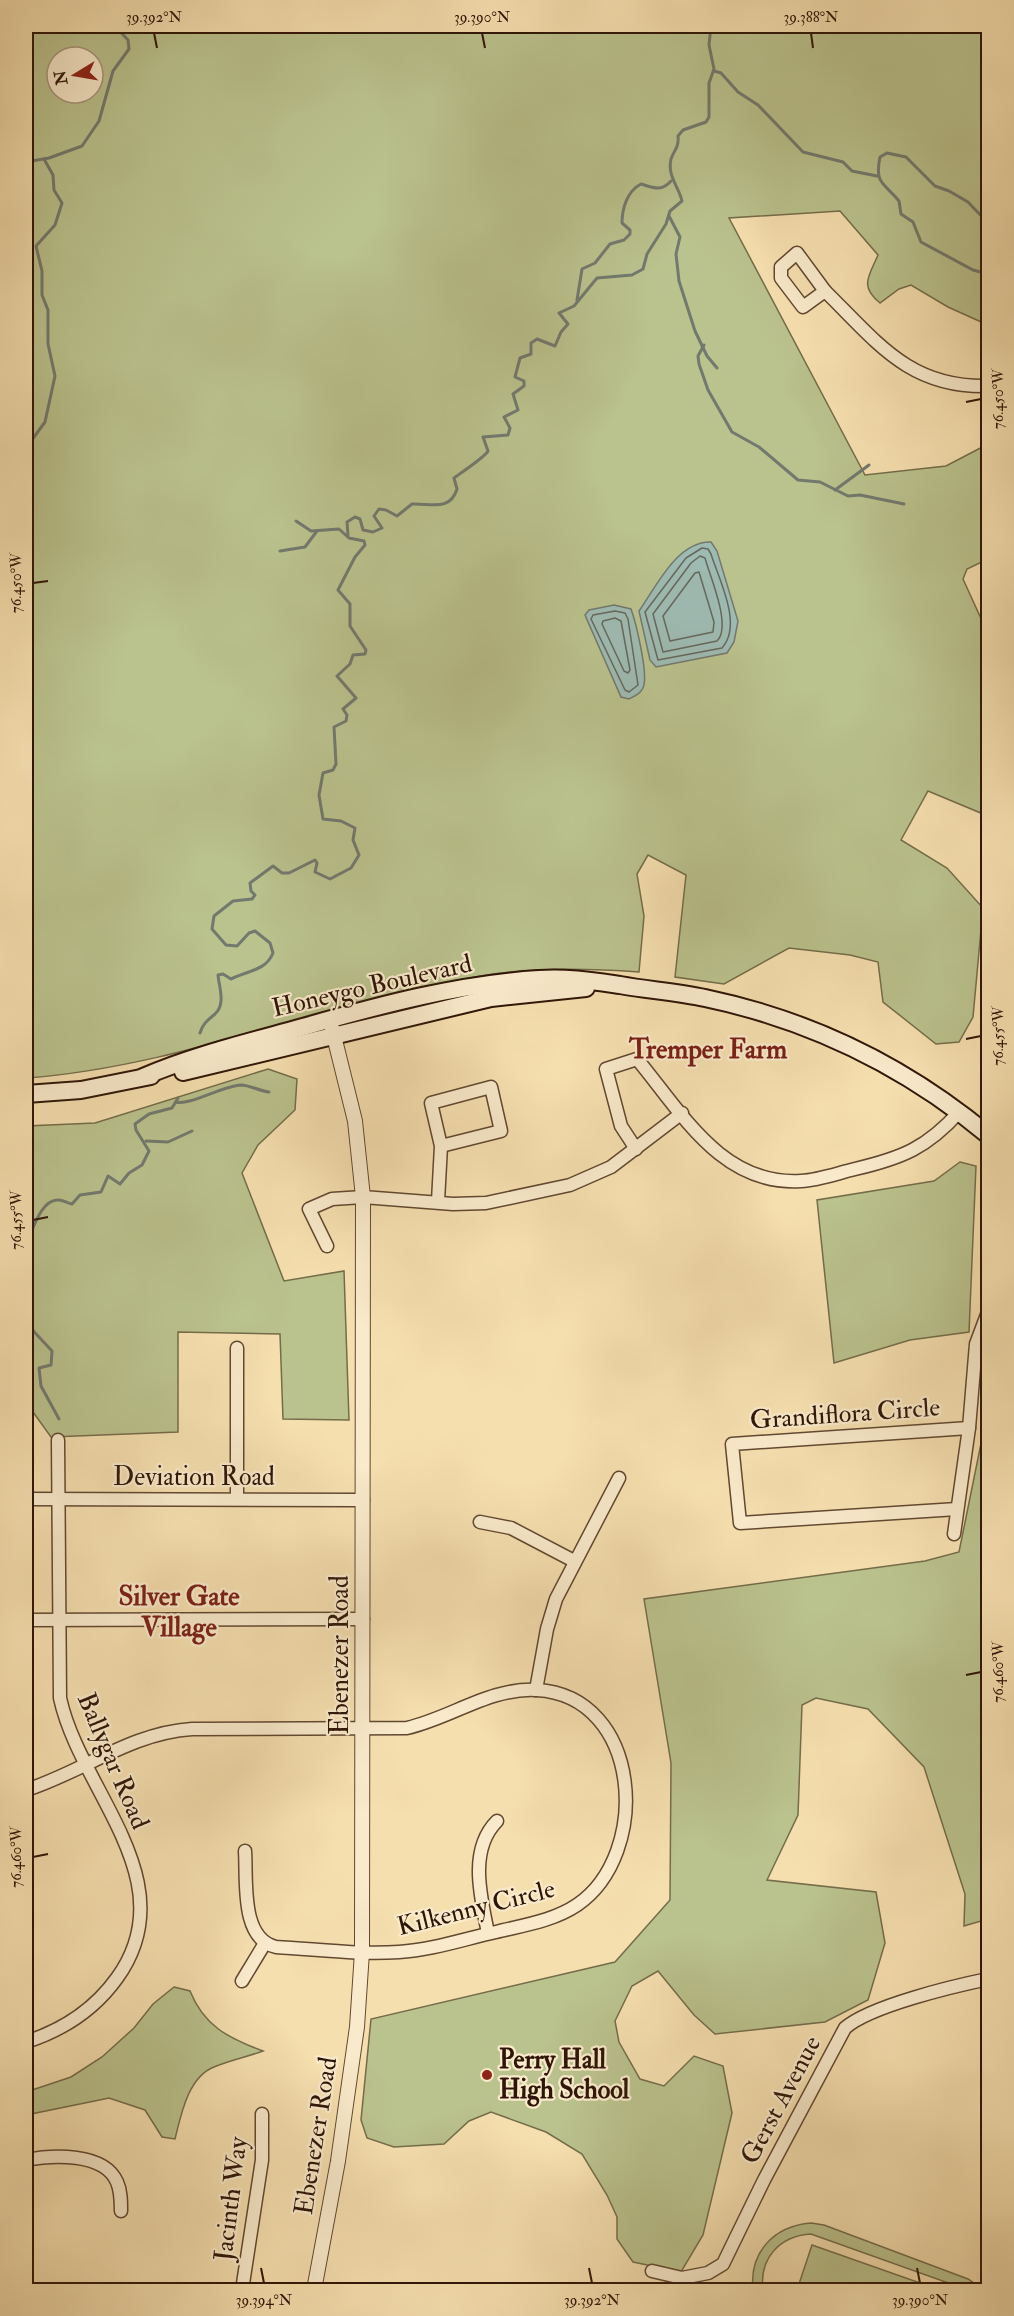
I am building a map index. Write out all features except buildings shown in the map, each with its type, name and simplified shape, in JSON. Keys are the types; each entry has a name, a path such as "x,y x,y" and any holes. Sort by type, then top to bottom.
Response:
{"main road":[{"name":"Honeygo Boulevard","path":"143,1077 175,1063 330,1019 482,985 562,978 704,998 785,1019 882,1062 960,1111 988,1135"},
{"name":"Honeygo Boulevard","path":"26,1094 90,1089 143,1077 178,1073 491,998 619,985"}],"street":[{"path":"825,291 888,355 908,368 950,384 988,386"},
{"name":"Ebenezer Road","path":"314,2290 336,2171 355,2037 362,1952 363,1197 359,1146 330,1019"},
{"path":"636,1149 621,1126 606,1069 637,1059 710,1147 735,1166 770,1179 803,1181 910,1154 923,1146 960,1111"},
{"path":"438,1201 441,1146 431,1103 490,1087 501,1131 441,1146"},
{"path":"327,1246 309,1209 332,1199 363,1197 486,1203 570,1185 600,1173 636,1149 682,1113"},
{"path":"954,1534 969,1428 976,1344 988,1312"},
{"path":"237,1348 237,1499"},
{"name":"Grandiflora Circle","path":"957,1509 740,1523 732,1444 969,1428"},
{"name":"Ballygar Road","path":"26,2042 65,2025 98,2001 123,1970 137,1936 142,1897 139,1881 70,1728 60,1698 58,1440"},
{"path":"536,1690 549,1621 556,1599 619,1478"},
{"name":"Deviation Road","path":"26,1499 363,1500"},
{"path":"480,1522 511,1528 574,1561"},
{"path":"26,1620 363,1619"},
{"name":"Kilkenny Circle","path":"26,1790 133,1742 165,1732 192,1729 407,1728 437,1719 497,1695 536,1690 554,1694 579,1705 601,1724 613,1740 620,1754 626,1777 626,1809 623,1827 606,1874 599,1886 578,1904 554,1917 413,1951 362,1952 276,1947 265,1943"},
{"path":"488,1933 481,1894 480,1863 486,1834 497,1821"},
{"path":"242,1981 265,1943 256,1934 251,1918 245,1851"},
{"name":"Gerst Avenue","path":"652,2271 682,2278 708,2273 723,2264 764,2180 837,2042 852,2022 884,2008 988,1978"},
{"name":"Jacinth Way","path":"242,2290 262,2160 262,2114"},
{"path":"26,2160 68,2156 98,2164 117,2181 121,2211"}],"green space":[{"path":"26,26 988,26 988,325 948,307 911,285 899,289 880,303 868,286 869,275 878,255 840,211 729,218 865,475 946,466 988,444 988,559 967,569 963,579 988,634 988,816 928,791 901,840 947,868 983,908 973,1017 959,1042 936,1044 883,1002 878,962 850,955 789,948 724,984 675,977 686,875 648,855 637,874 644,916 639,972 560,969 481,976 367,1001 141,1061 26,1078"},
{"path":"268,1069 297,1079 295,1110 258,1145 242,1173 284,1281 344,1271 349,1420 283,1419 280,1334 178,1332 178,1432 51,1437 33,1412 26,1410 26,1126 95,1123"},
{"path":"960,1162 976,1166 969,1332 910,1340 834,1363 817,1200 934,1181"},
{"path":"988,1409 988,1919 964,1926 965,1894 924,1767 868,1709 816,1698 802,1705 798,1815 767,1880 876,1892 885,1943 868,2000 825,2022 715,2034 694,2015 658,1971 632,1986 615,2021 619,2042 640,2079 664,2086 694,2056 723,2066 732,2113 703,2235 681,2272 633,2262 617,2239 617,2217 607,2195 582,2154 546,2132 491,2112 469,2121 444,2144 394,2147 367,2138 361,2120 371,2019 615,1962 670,1900 671,1763 644,1599 925,1561 959,1552"},
{"path":"174,1987 190,1991 202,2013 228,2036 263,2051 214,2067 198,2079 187,2098 175,2139 162,2137 145,2110 109,2098 26,2115 26,2092 71,2077 102,2057 134,2028 153,2004"},
{"path":"811,2223 824,2225 968,2279 984,2290 968,2290 811,2234 789,2239 781,2244 768,2259 764,2268 763,2290 753,2290 755,2264 767,2243 786,2229"},
{"path":"812,2245 940,2290 797,2290"}],"water":[{"path":"711,542 717,551 738,621 734,642 727,653 656,667 650,660 639,611 660,578 678,557 699,544"},
{"path":"614,605 631,609 643,661 643,688 629,699 621,697 585,615 589,610"}],"waterway":[{"path":"26,162 49,158 82,146 99,121 113,71 129,49 128,40 115,26"},
{"path":"348,535 347,522 355,517 360,519 363,530 373,532 382,528 374,516 379,509 397,516 412,504 439,505 450,501 457,489 454,478 488,451 483,437 508,435 510,428 504,417 518,410 513,394 524,386 524,381 515,377 520,358 531,354 531,343 537,339 555,346 561,332 568,324 559,313 574,306 597,278 632,275 643,269 647,254 666,224 670,211 682,201 670,165 678,136 683,130 706,122 709,117 709,83 714,69 709,45 711,26"},
{"path":"714,71 721,73 738,92 758,105 803,152 843,162 852,171 877,176"},
{"path":"988,223 968,202 935,186 906,157 887,153 880,157 878,173 882,183 899,201 901,214 913,222 921,242 973,270 988,274"},
{"path":"26,448 45,422 55,376 48,344 48,310 42,295 42,271 36,246 55,225 62,203 54,190 53,175 44,159"},
{"path":"577,300 582,269 595,263 610,244 624,240 630,234 630,230 622,223 622,218 624,206 632,191 641,184 661,188 671,181"},
{"path":"669,216 680,237 676,254 679,281 695,331 707,356 717,368"},
{"path":"704,345 698,356 699,364 708,390 732,432 759,447 798,480 820,482 848,496 860,495 904,504"},
{"path":"835,490 869,465"},
{"path":"200,1033 204,1024 215,1014 220,1005 218,975 223,974 231,979 255,970 266,964 273,953 270,943 255,931 249,933 237,946 226,945 212,929 214,916 233,901 252,899 255,895 251,891 250,883 273,866 282,873 289,873 315,860 317,863 315,872 330,879 351,868 359,855 353,840 355,828 341,821 323,819 319,795 323,773 333,770 336,764 334,727 346,721 347,715 343,709 356,698 337,676 350,664 353,655 365,654 366,650 350,626 350,604 338,590 355,557 365,545 364,541 349,538 339,529 311,531 296,521"},
{"path":"280,551 305,547 317,531"},
{"path":"176,1102 189,1101 241,1085 269,1092"},
{"path":"26,1243 46,1205 59,1200 72,1204 80,1195 101,1192 108,1176 120,1184 129,1173 142,1165 149,1151 136,1130 135,1124 149,1114 172,1108 178,1098"},
{"path":"146,1141 168,1142 192,1131"},
{"path":"26,1323 52,1351 51,1365 39,1368 41,1386 59,1419"}],"place":[{"name":"Perry Hall High School","path":"487,2075"}],"district":[{"name":"Tremper Farm","path":"708,1049"},
{"name":"Silver Gate Village","path":"179,1612"}]}
